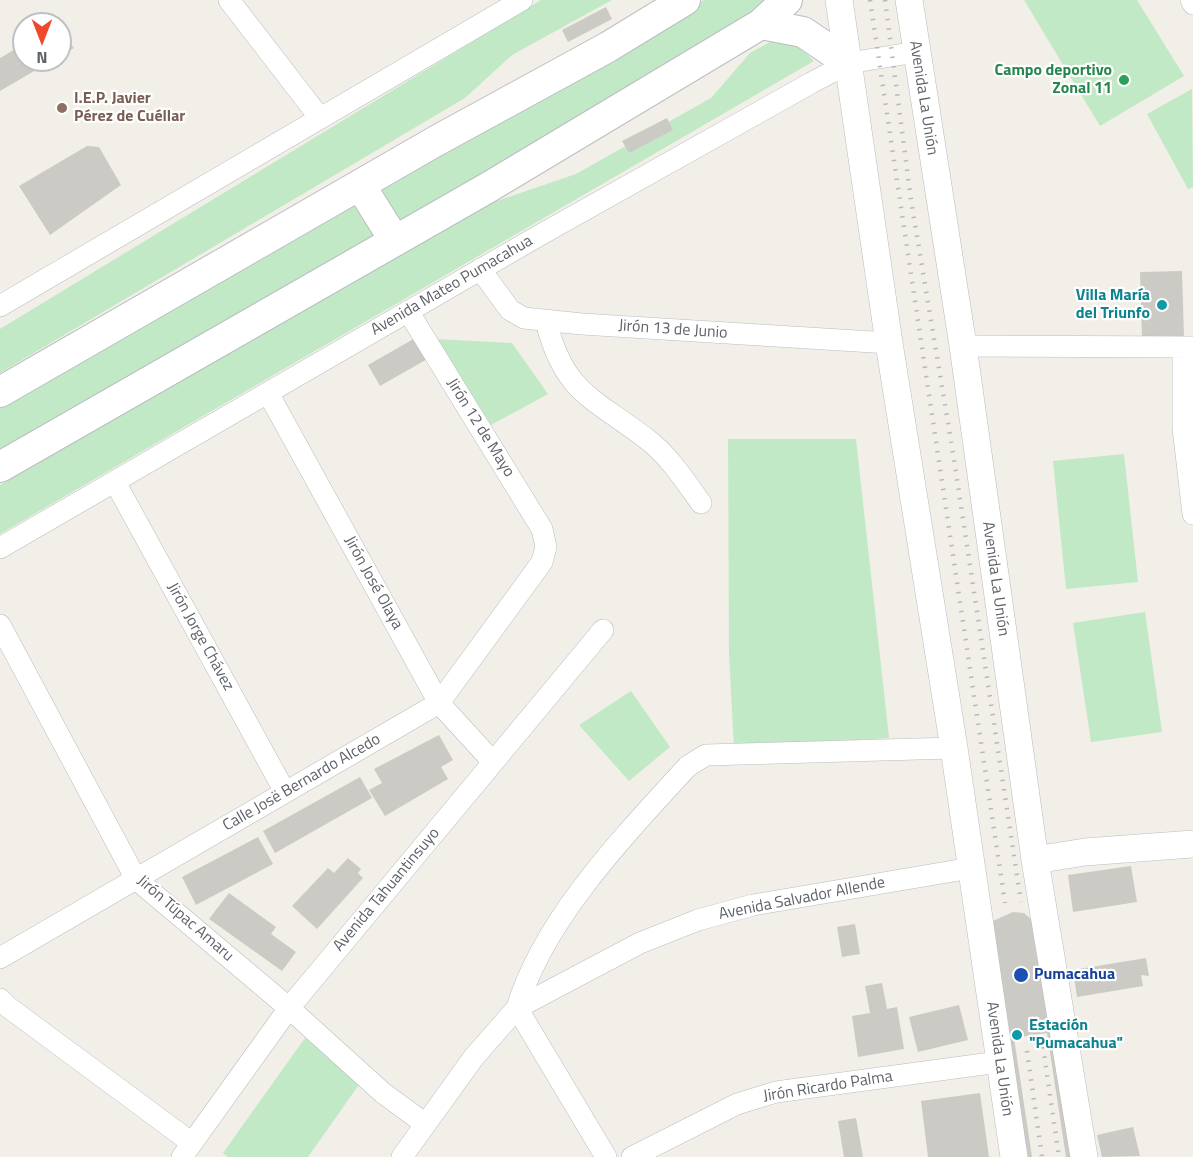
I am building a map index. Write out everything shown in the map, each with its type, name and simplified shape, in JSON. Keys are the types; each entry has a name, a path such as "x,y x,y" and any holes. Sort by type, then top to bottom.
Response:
{"main road":[{"path":"0,392 360,185 608,47 685,0"},
{"path":"0,467 395,241 761,24 788,0"},
{"path":"761,24 803,32 849,63"},
{"path":"360,185 395,241"}],"street":[{"path":"229,0 320,118"},
{"path":"0,306 522,0"},
{"name":"Avenida La Unión","path":"839,0 889,343 954,748 1014,1157"},
{"name":"Avenida La Unión","path":"909,0 963,346 1035,860 1084,1157"},
{"path":"1191,0 1193,4"},
{"name":"Avenida Mateo Pumacahua","path":"0,548 480,269 849,63 916,52"},
{"name":"Jirón 13 de Junio","path":"480,269 510,310 524,318 889,343"},
{"name":"Jirón 12 de Mayo","path":"408,311 542,529 546,547"},
{"path":"546,321 559,364 578,387 649,441 672,462 701,503"},
{"path":"963,346 1076,345 1188,348 1183,428 1193,514"},
{"name":"Jirón José Olaya","path":"268,393 439,703 493,762"},
{"name":"Jirón Jorge Chávez","path":"115,482 285,792"},
{"name":"Calle Josë Bernardo Alcedo","path":"0,958 439,703 542,561 546,547"},
{"name":"Jirón Túpac Amaru","path":"0,625 136,879 289,1008 382,1093 424,1124"},
{"name":"Avenida Tahuantinsuyo","path":"187,1150 289,1008 603,630"},
{"path":"606,1157 517,1008 527,975 546,942 598,869 688,766 706,755 954,748"},
{"path":"1035,860 1085,852 1193,844"},
{"name":"Avenida Salvador Allende","path":"402,1157 474,1057 517,1008 640,943 698,920 753,905 971,868"},
{"path":"0,999 187,1150"},
{"name":"Jirón Ricardo Palma","path":"632,1157 737,1104 776,1092 999,1062"}],"green space":[{"path":"541,0 612,0 512,55 465,98 0,373 0,329"},
{"path":"704,0 786,0 0,455 0,397 675,20"},
{"path":"1024,0 1137,0 1184,76 1100,126"},
{"path":"770,42 795,46 814,61 0,534 0,485 491,203 576,174 711,98 750,53"},
{"path":"1192,89 1193,187 1188,189 1147,114"},
{"path":"436,339 512,343 548,394 491,425"},
{"path":"728,439 856,439 889,738 734,748 729,654"},
{"path":"1124,454 1138,582 1066,589 1053,461"},
{"path":"1145,612 1162,732 1091,742 1073,623"},
{"path":"631,691 670,747 629,781 579,725"},
{"path":"305,1038 363,1079 308,1157 228,1157 223,1153"}],"building":[{"path":"606,7 612,19 568,42 562,30"},
{"path":"12,51 12,72 32,72 0,91 0,58"},
{"path":"667,118 673,130 629,153 622,141"},
{"path":"87,146 99,147 121,185 50,235 19,186"},
{"name":"Villa María del Triunfo","path":"1182,271 1184,337 1142,338 1140,272"},
{"path":"417,337 429,358 380,386 368,365"},
{"path":"439,735 453,760 441,767 448,779 385,816 369,790 382,783 374,769"},
{"path":"360,777 372,798 275,853 263,831"},
{"path":"258,837 273,864 196,905 182,877"},
{"path":"348,858 361,869 358,873 363,878 317,929 292,906 328,868 334,873"},
{"path":"1131,866 1137,902 1073,912 1068,875"},
{"path":"229,893 276,927 271,934 296,952 282,971 209,919"},
{"name":"Estación \"Pumacahua\"","path":"1013,912 1024,913 1032,920 1071,1157 1066,1157 1047,1033 1014,1038 1032,1157 1023,1157 993,921"},
{"path":"855,924 860,954 842,957 837,927"},
{"path":"1146,958 1149,976 1141,975 1143,986 1077,997 1073,970"},
{"path":"882,983 887,1009 897,1007 904,1049 858,1057 852,1016 870,1013 865,986"},
{"path":"959,1005 968,1040 918,1052 909,1017"},
{"path":"980,1093 989,1157 928,1157 921,1101"},
{"path":"856,1118 863,1157 844,1157 838,1121"},
{"path":"1133,1127 1140,1156 1102,1157 1097,1135"}],"railway":[{"path":"870,0 1005,903"},
{"path":"885,0 911,200 953,453 1021,902"},
{"path":"1043,1047 1059,1157"},
{"path":"1027,1051 1042,1157"}],"place":[{"name":"Campo deportivo Zonal 11","path":"1124,80"},
{"name":"I.E.P. Javier Pérez de Cuéllar","path":"62,108"},
{"name":"Villa María del Triunfo","path":"1162,305"},
{"name":"Pumacahua","path":"1021,975"},
{"name":"Estación \"Pumacahua\"","path":"1017,1035"}]}
